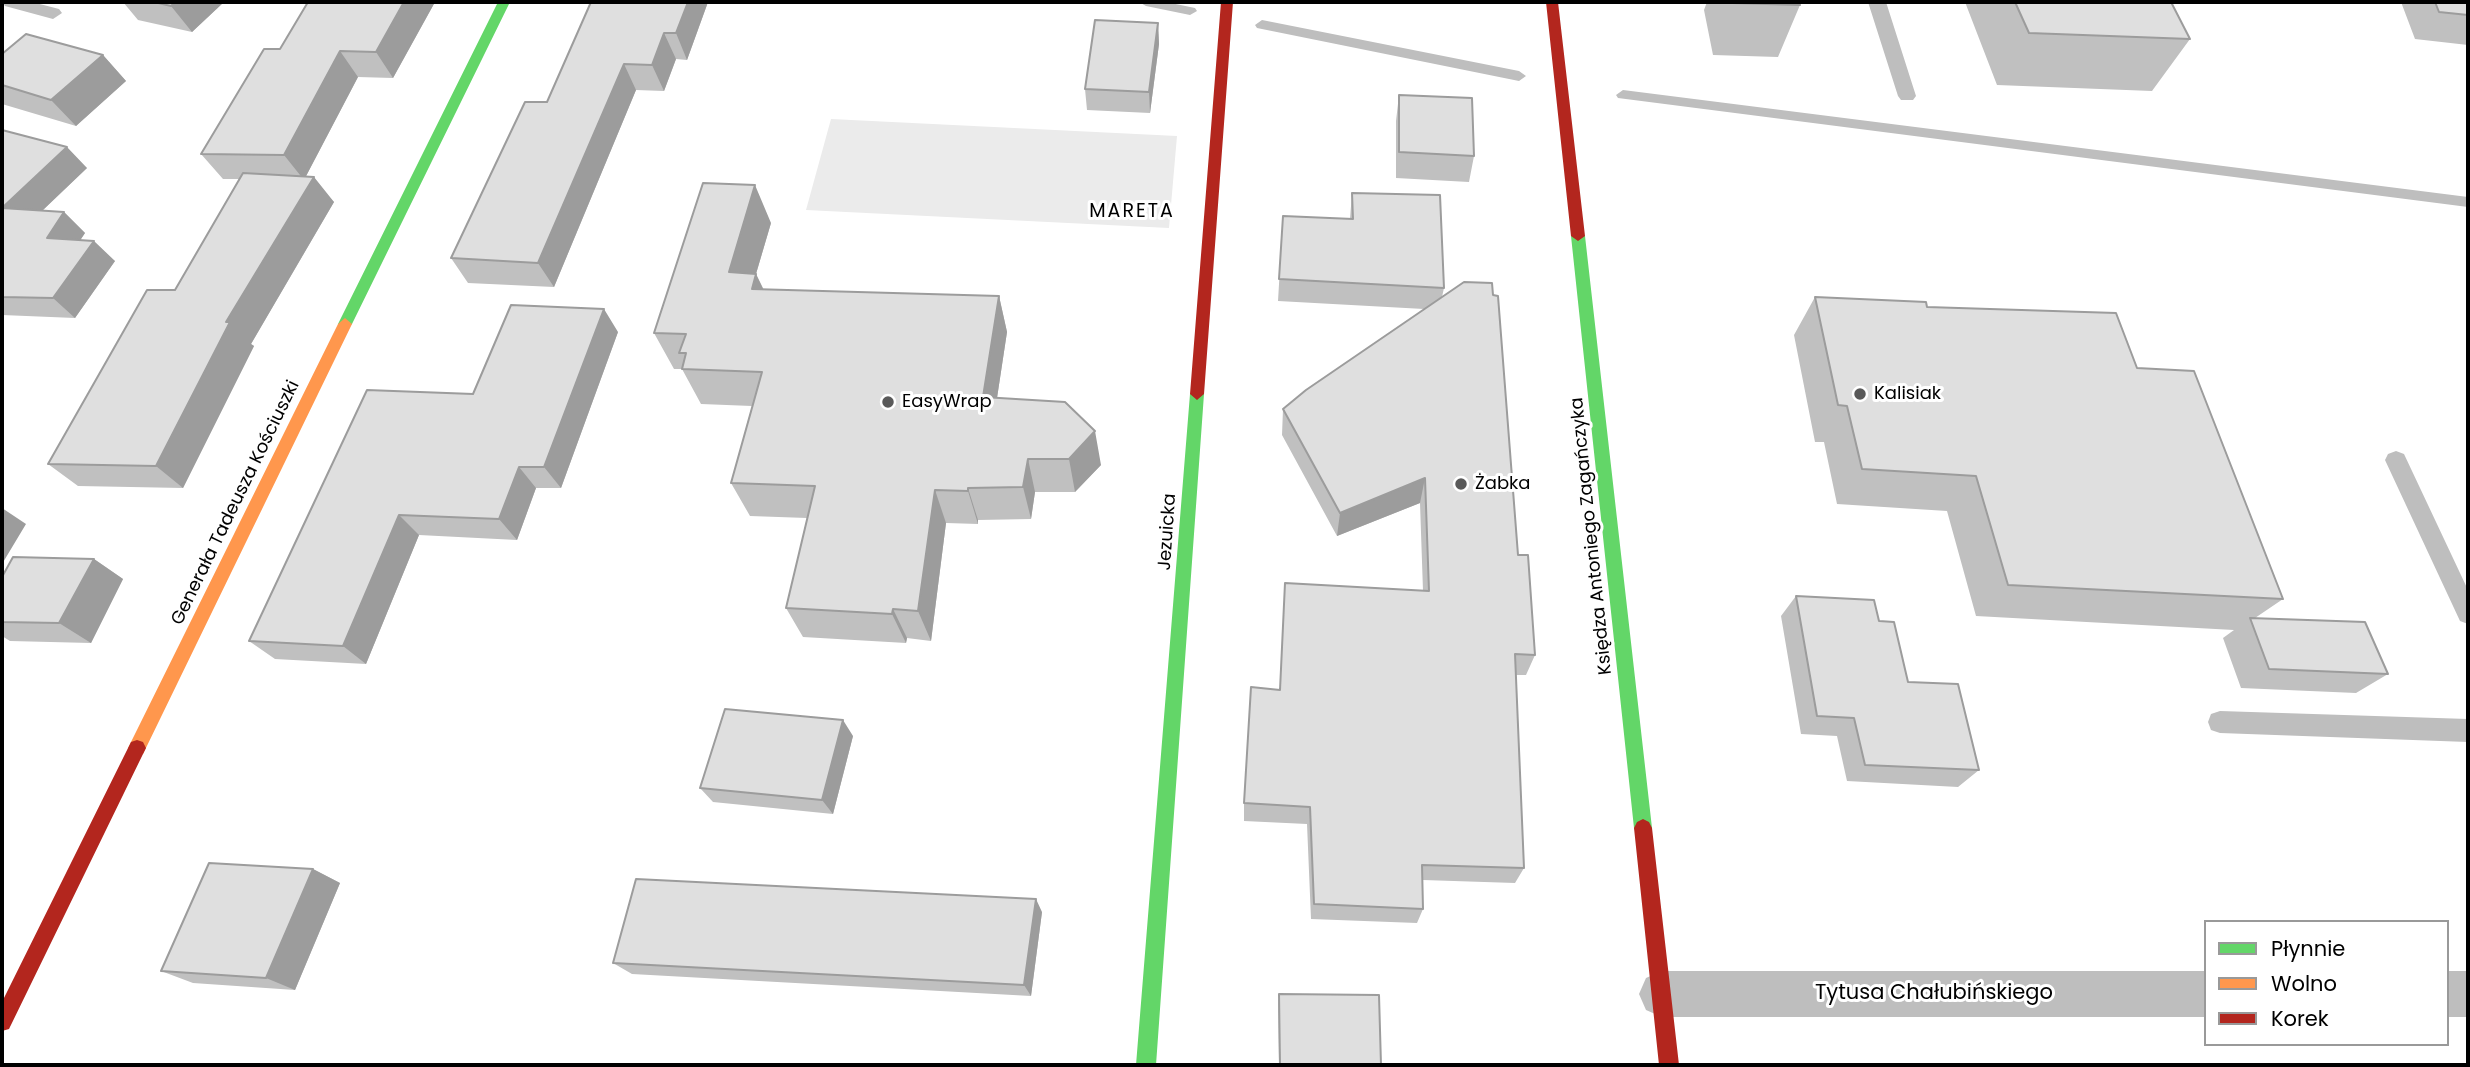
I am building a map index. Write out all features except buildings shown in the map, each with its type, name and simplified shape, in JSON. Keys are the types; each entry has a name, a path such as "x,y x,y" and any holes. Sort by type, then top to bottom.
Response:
{"street":[{"name":"Generała Tadeusza Kościuszki","path":"2,1022 504,2"},
{"name":"Jezuicka","path":"1146,1065 1227,2"},
{"name":"Księdza Antoniego Zagańczyka","path":"1552,2 1670,1065"},
{"name":"Tytusa Chałubińskiego","path":"1661,994 2204,994"},
{"path":"2449,994 2468,994"}],"lane":[{"path":"11,2 52,13"},
{"path":"1877,2 1907,96"},
{"path":"2396,460 2468,614"},
{"path":"2220,722 2468,730"}],"shaded area":[{"path":"831,119 1177,136 1169,228 806,210"}],"waterway":[{"path":"1146,2 1190,11"},
{"path":"1262,25 1519,76"},
{"path":"1623,95 2468,202"}],"traffic: fast":[{"path":"345,324 504,2"},
{"path":"1578,236 1643,828"},
{"path":"1146,1065 1197,394"}],"traffic: slow":[{"path":"137,748 345,324"}],"traffic: jam":[{"path":"1197,394 1227,2"},
{"path":"1552,2 1578,236"},
{"path":"2,1022 137,748"},
{"path":"1643,828 1669,1065"}],"place":[{"name":"Kalisiak","path":"1860,394"},
{"name":"EasyWrap","path":"888,402"},
{"name":"Żabka","path":"1461,484"}],"district":[{"name":"MARETA","path":"1132,212"}]}
